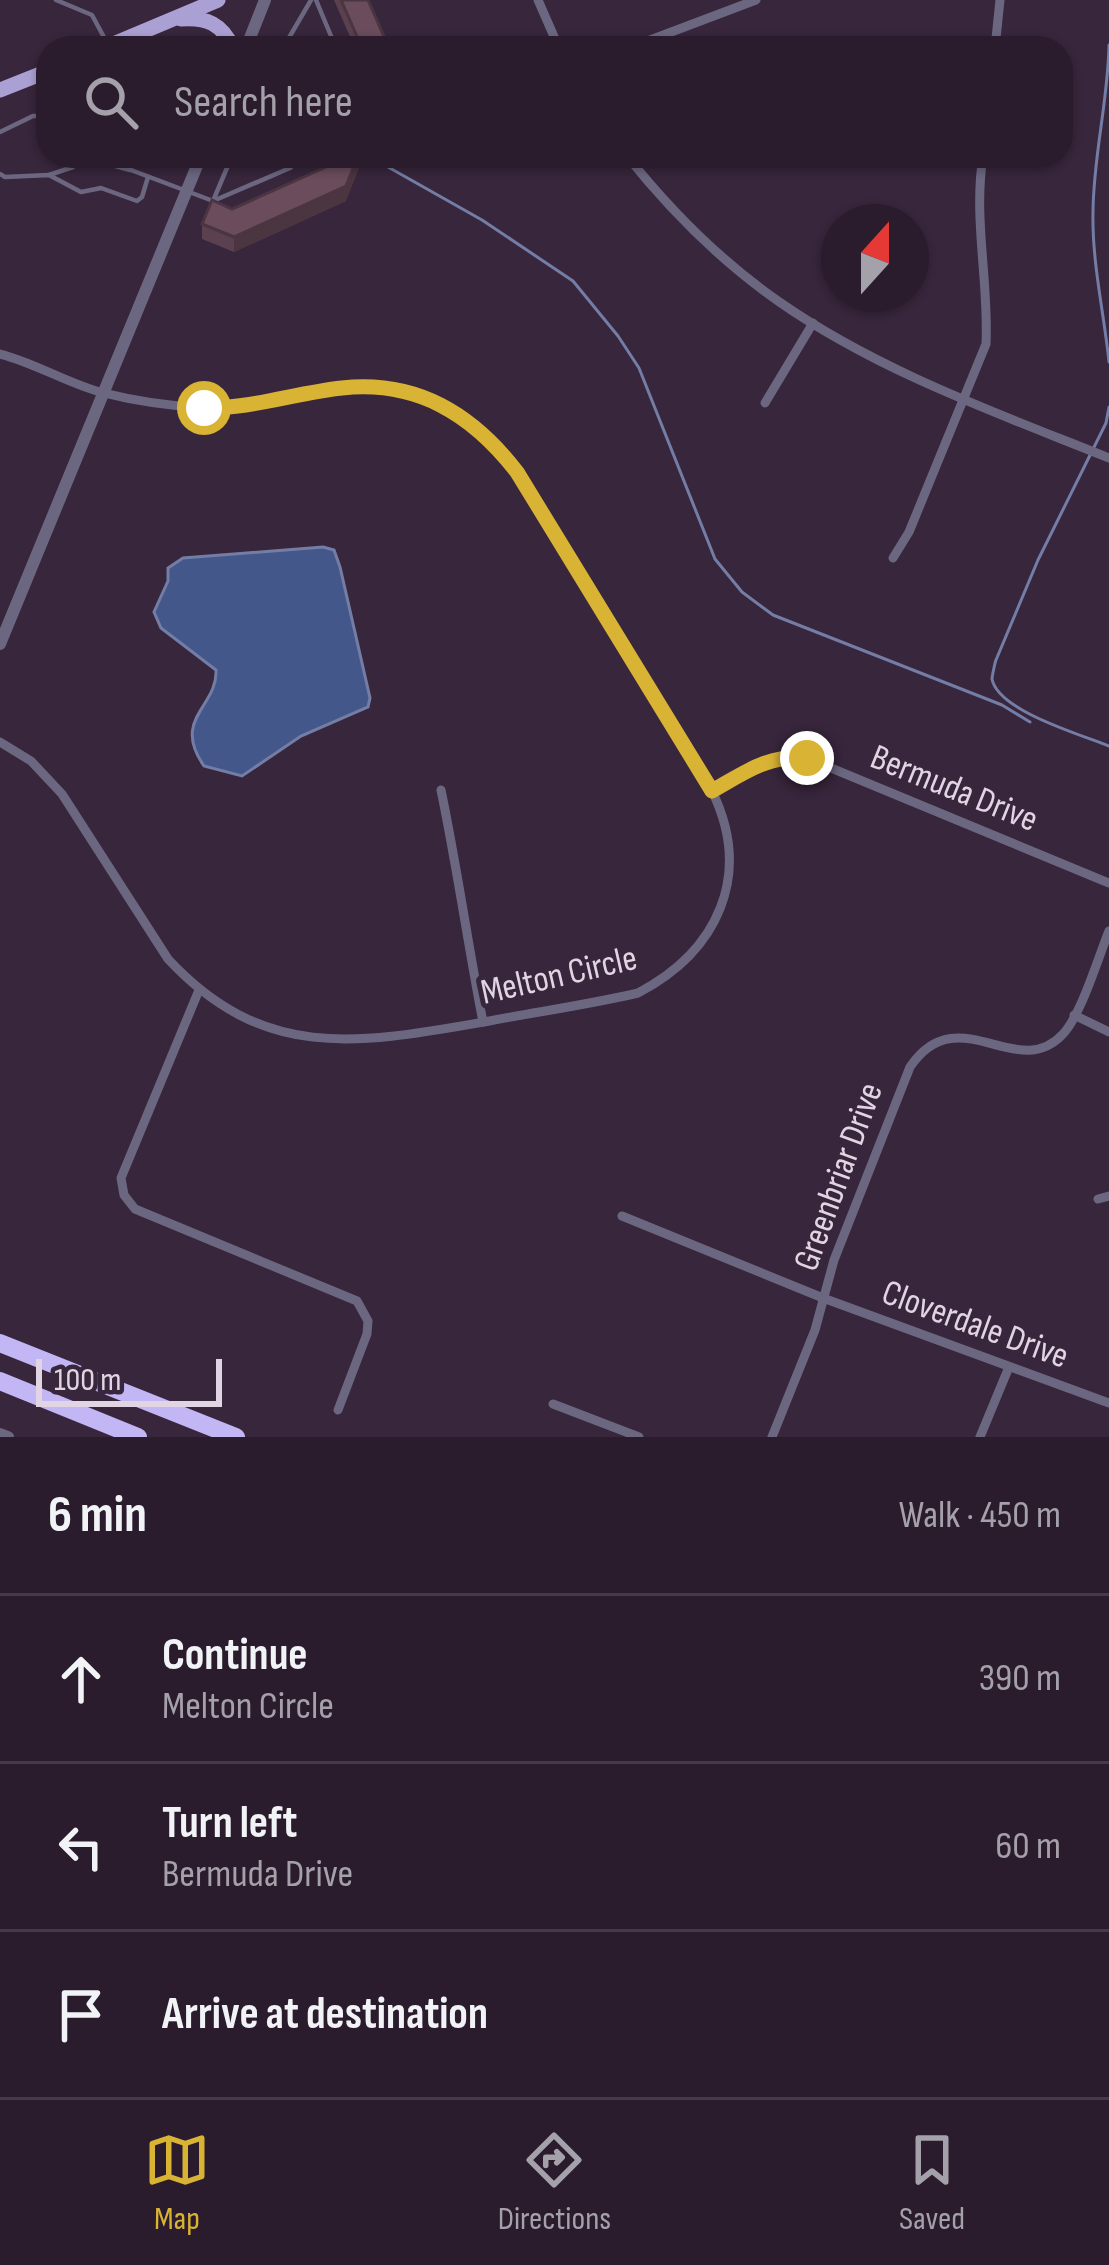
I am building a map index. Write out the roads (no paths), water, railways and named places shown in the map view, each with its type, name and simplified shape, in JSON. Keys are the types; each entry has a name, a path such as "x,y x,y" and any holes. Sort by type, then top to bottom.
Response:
{"highway":[{"path":"0,1343 236,1437"},
{"path":"0,1381 138,1437"}],"main road":[{"path":"129,36 181,11 218,0"},
{"path":"181,11 212,22 226,36"},
{"path":"0,90 36,75"}],"street":[{"path":"251,36 266,0"},
{"path":"538,0 554,36"},
{"path":"661,36 756,0"},
{"path":"996,36 1000,0"},
{"path":"0,644 196,168"},
{"path":"638,168 743,275 813,323 964,399 1109,458"},
{"path":"893,557 909,532 986,344 980,168"},
{"path":"765,403 813,323"},
{"name":"Melton Circle","path":"0,354 104,393 218,409 347,388 407,391 434,400 485,437 517,472 712,791 729,837 729,882 715,920 689,956 668,976 638,993 394,1038 311,1038 248,1021 199,990 168,959 62,794 31,761 0,742"},
{"name":"Bermuda Drive","path":"712,791 765,761 807,758 1109,883"},
{"path":"441,790 483,1022"},
{"path":"1109,931 1074,1015 1109,1032"},
{"path":"199,990 121,1178 124,1195 135,1209 357,1301 368,1321 368,1334 338,1409"},
{"name":"Greenbriar Drive","path":"772,1437 815,1330 834,1260 905,1077 917,1058 938,1042 954,1038 985,1040 1018,1051 1046,1046 1060,1038 1074,1015"},
{"name":"Cloverdale Drive","path":"622,1216 824,1298 1109,1403"},
{"path":"980,1437 1009,1367"},
{"path":"553,1404 639,1437"}],"lane":[{"path":"56,0 92,15 101,36"},
{"path":"291,36 314,0"},
{"path":"314,0 330,36"},
{"path":"0,132 36,116"},
{"path":"0,174 49,175 70,168"},
{"path":"124,168 213,201 290,168"},
{"path":"213,201 227,168"},
{"path":"49,175 81,192 101,188 137,201 148,177"}],"water":[{"path":"334,550 340,567 370,698 368,707 301,736 242,776 204,766 192,736 216,670 161,628 154,612 168,581 168,568 183,558"}],"waterway":[{"path":"1109,45 1093,213 1109,362"},
{"path":"390,168 482,220 573,281 639,368 715,559 742,592 773,615 1002,705 1030,722"},
{"path":"1109,407 1106,423 1038,560 992,679 998,691 1025,711 1109,746"}]}
